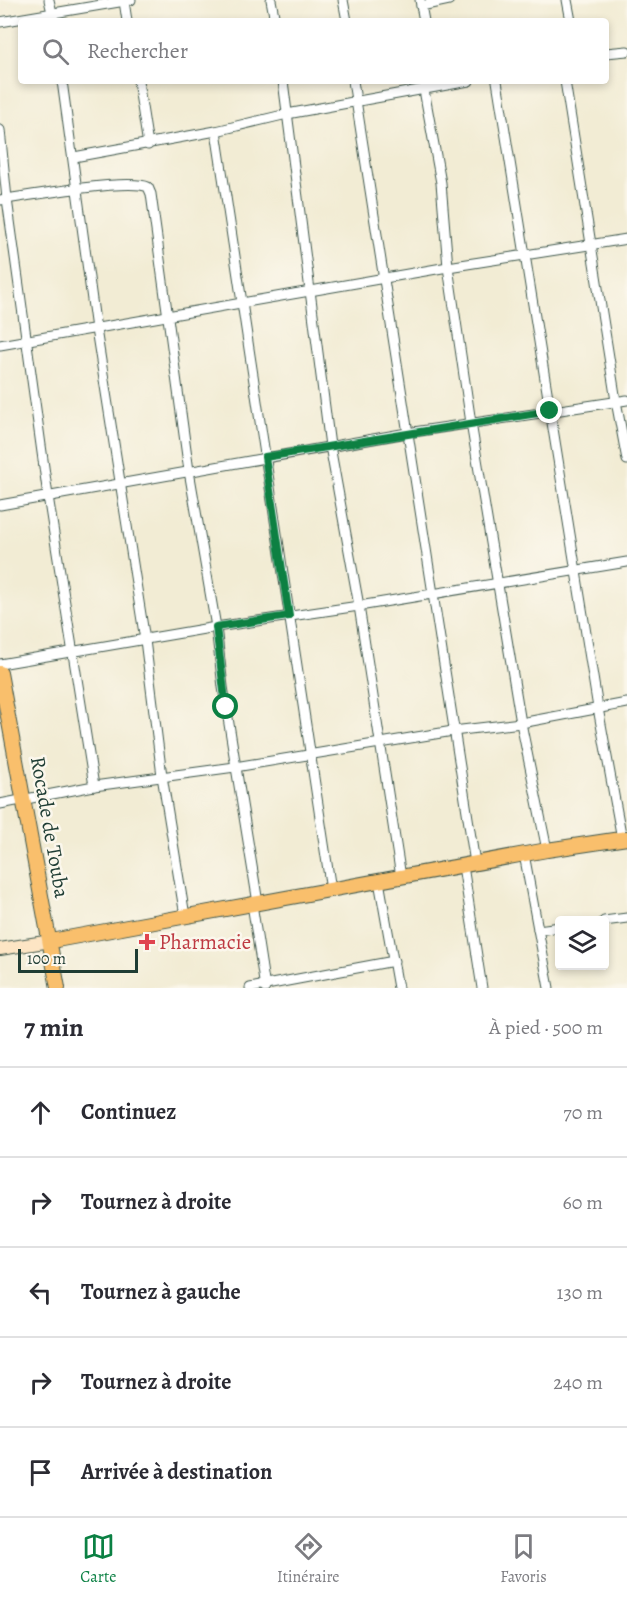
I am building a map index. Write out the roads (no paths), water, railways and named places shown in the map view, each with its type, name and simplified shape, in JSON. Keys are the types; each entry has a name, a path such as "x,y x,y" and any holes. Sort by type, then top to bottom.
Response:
{"main road":[{"name":"Rocade de Touba","path":"0,673 58,988"},
{"path":"0,949 624,838"}],"street":[{"path":"49,0 53,17 127,1 127,18"},
{"path":"271,0 274,18"},
{"path":"343,0 346,18"},
{"path":"423,18 421,3 449,0"},
{"path":"567,0 570,18"},
{"path":"0,22 18,20"},
{"path":"609,53 627,51"},
{"path":"62,84 96,328 185,916"},
{"path":"138,84 148,145"},
{"path":"283,84 330,447 359,606 401,877"},
{"path":"353,84 453,731 482,988"},
{"path":"74,157 148,145 287,114 450,84"},
{"path":"497,84 598,708 624,838"},
{"path":"565,84 627,460"},
{"path":"430,87 448,267 471,423 521,723 547,850"},
{"path":"0,130 4,200 27,340 71,653 94,786"},
{"path":"216,131 331,890"},
{"path":"4,200 77,189 136,184 148,187 169,317 189,471 216,627 265,987"},
{"path":"0,345 627,238"},
{"path":"0,505 406,433 627,400"},
{"path":"0,664 216,627 627,562"},
{"path":"0,804 94,786 236,767 453,731 521,723 627,703"},
{"path":"524,855 549,988"},
{"path":"379,881 398,988"},
{"path":"609,920 627,918"},
{"path":"538,930 555,928"},
{"path":"250,988 394,961"}],"place":[{"name":"Pharmacie","path":"147,942"}]}
